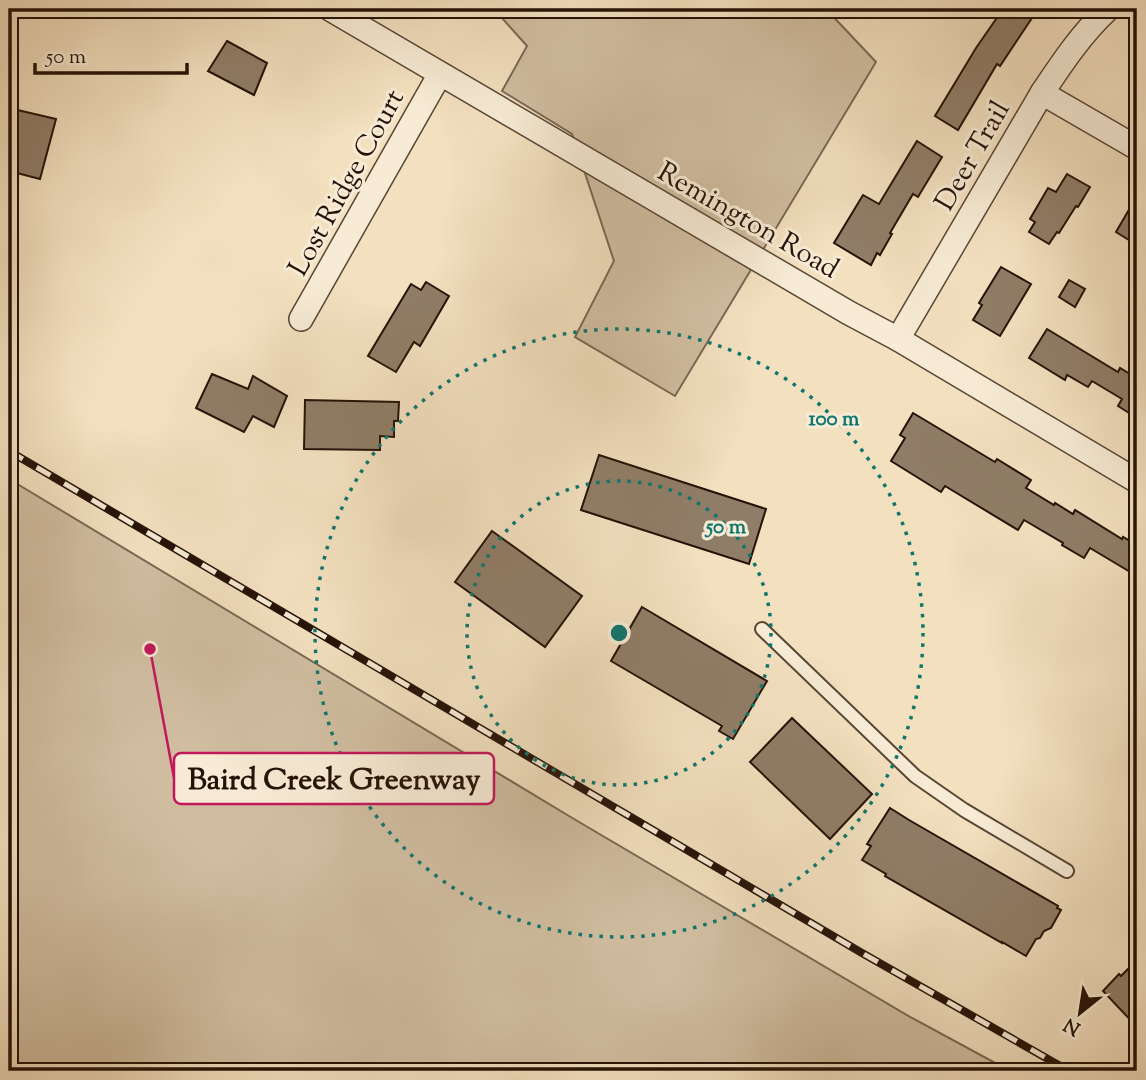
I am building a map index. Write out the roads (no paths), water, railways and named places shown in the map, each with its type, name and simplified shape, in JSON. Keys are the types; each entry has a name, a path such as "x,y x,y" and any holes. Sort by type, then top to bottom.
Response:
{"street":[{"name":"Remington Road","path":"330,9 1137,481"},
{"name":"Deer Trail","path":"898,340 1042,93 1065,58 1108,9"},
{"name":"Lost Ridge Court","path":"301,319 440,74"},
{"path":"1042,93 1137,148"}],"lane":[{"path":"762,629 915,776 964,810 1067,871"}],"railway":[{"path":"9,451 862,953 1069,1071"}],"place":[{"name":"Baird Creek Greenway","path":"150,649"}]}
